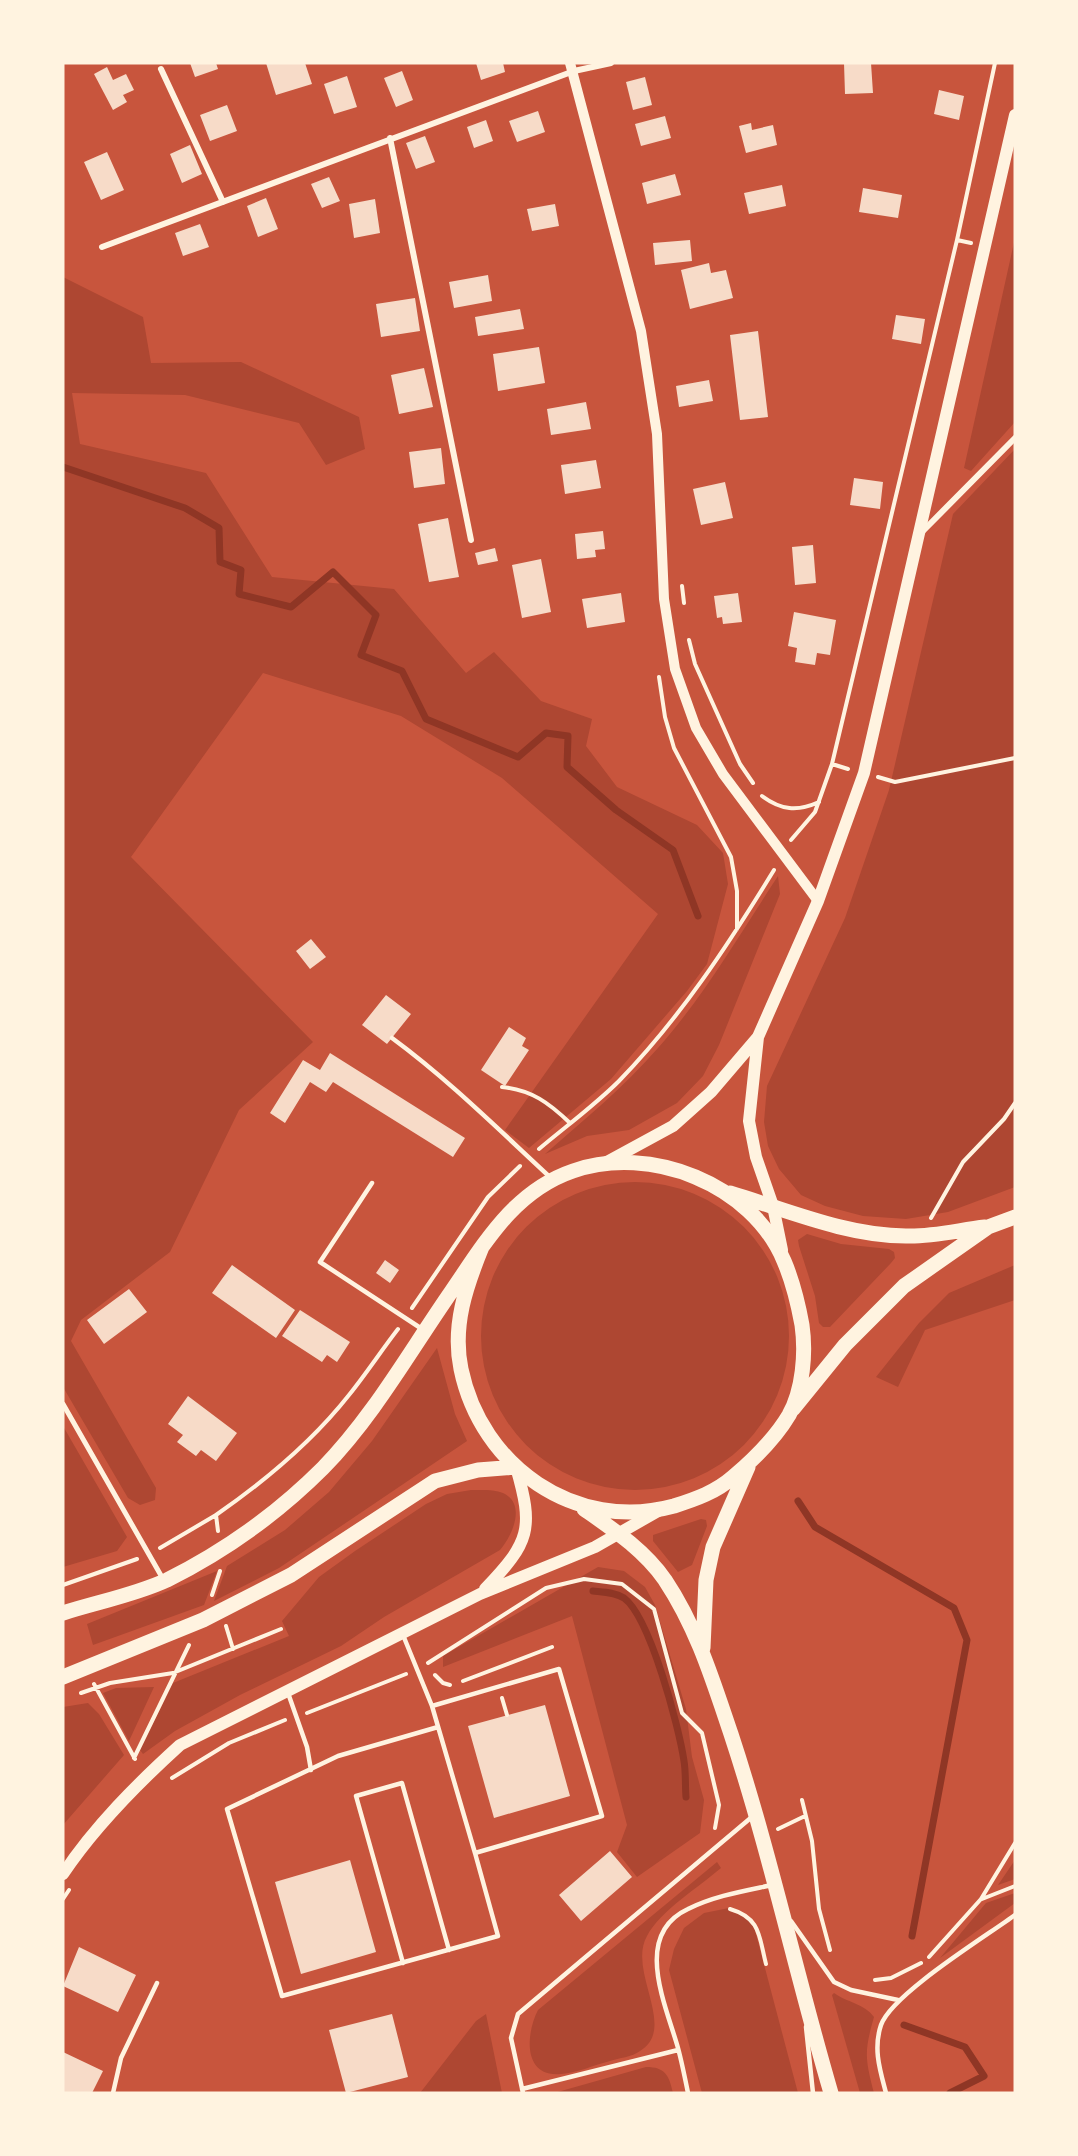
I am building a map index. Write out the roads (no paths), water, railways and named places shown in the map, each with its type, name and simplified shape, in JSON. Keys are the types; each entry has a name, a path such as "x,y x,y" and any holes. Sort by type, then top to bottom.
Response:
{"main road":[{"path":"63,1613 165,1581 264,1521 324,1467 369,1412 508,1212 538,1187 572,1171 605,1163 672,1126 711,1092 758,1037 818,901 864,773 1015,115"},
{"path":"758,1037 749,1121 756,1157 773,1206 783,1257 798,1300 806,1355 789,1413"},
{"path":"605,1163 654,1165 694,1175 724,1191 851,1228 896,1235 988,1227"},
{"path":"724,1191 755,1217 783,1257"},
{"path":"482,1247 466,1287 458,1329 460,1367 472,1403 489,1436 516,1467 546,1491 579,1505 624,1514 662,1509 698,1499 723,1486 751,1462 845,1345 904,1286 988,1227 1015,1217"},
{"path":"703,1648 706,1581 713,1547 751,1462"},
{"path":"480,1594 519,1550 526,1527 527,1506 516,1467"},
{"path":"63,1677 88,1669 203,1620 291,1575 435,1481 478,1470 516,1467"},
{"path":"579,1505 639,1550 665,1580 703,1648 757,1812 774,1884 831,2093"},
{"path":"63,1874 82,1846 148,1774 180,1745 403,1635 480,1594 595,1547 662,1509"}],"street":[{"path":"102,247 572,67 611,63"},
{"path":"572,67 641,331 657,434 664,599 675,669 696,728 723,774 818,901"},
{"path":"161,69 223,202"},
{"path":"390,138 471,540"},
{"path":"919,534 1015,438"},
{"path":"63,1404 165,1581"}],"lane":[{"path":"392,1038 440,1073 501,1135 553,1180"},
{"path":"372,1183 321,1262 424,1331"},
{"path":"403,1635 432,1706 498,1936 282,1996 227,1809 338,1756 438,1727"},
{"path":"432,1706 559,1669 569,1703 602,1816 475,1853"},
{"path":"288,1690 308,1747 311,1770"},
{"path":"403,1963 356,1796 402,1783 449,1950"},
{"path":"678,2050 523,2091 511,2038 518,2014 757,1812"},
{"path":"688,2093 658,1984 656,1961 664,1929 686,1910 717,1897 774,1884"},
{"path":"779,1902 834,1982 852,1990 898,2000"},
{"path":"886,2093 876,2054 881,2024 898,2000 1015,1915"},
{"path":"113,2093 121,2058 157,1983"},
{"path":"801,1983 813,2093"}],"waterway":[{"path":"63,467 185,508 219,528 220,562 241,570 239,594 291,607 333,572 376,615 361,655 402,671 426,719 518,757 546,733 568,736 567,767 616,810 673,850 698,916"},
{"path":"798,1501 815,1527 954,1608 967,1640 912,1936"},
{"path":"593,1591 613,1593 624,1598 634,1609 644,1627 670,1699 685,1766 686,1797"},
{"path":"904,2025 965,2047 984,2076 950,2093"}]}
